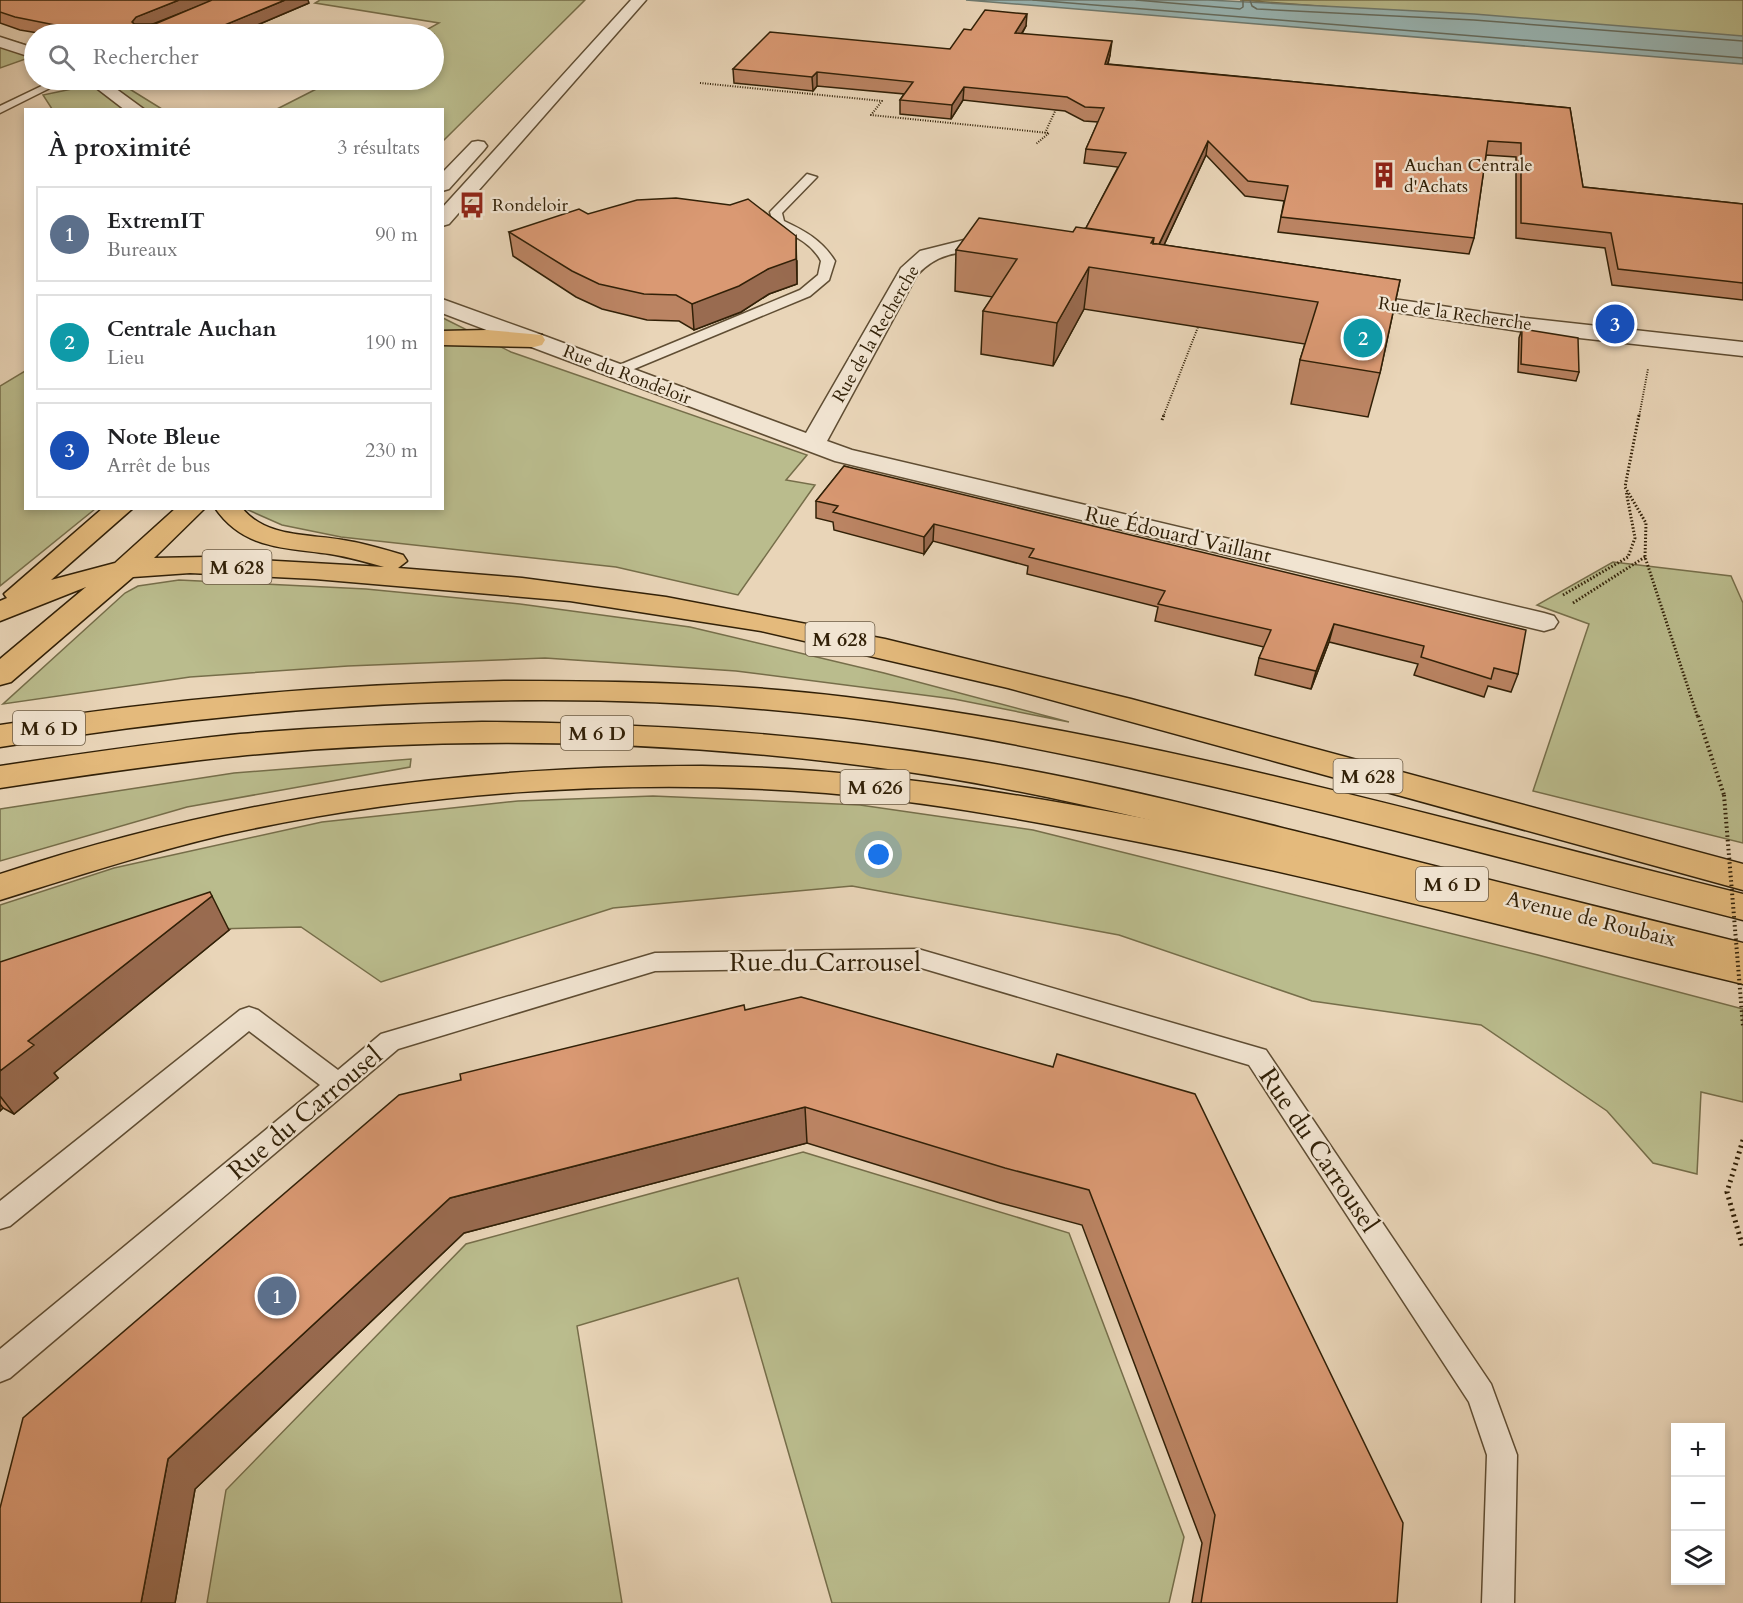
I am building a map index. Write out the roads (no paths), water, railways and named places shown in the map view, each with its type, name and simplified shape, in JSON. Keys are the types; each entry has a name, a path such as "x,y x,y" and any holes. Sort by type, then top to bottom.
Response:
{"main road":[{"path":"444,338 487,337 534,340"},
{"path":"0,610 118,510"},
{"path":"0,675 190,510"},
{"path":"229,510 234,518 249,529 272,538 343,548 482,583"},
{"name":"M 628","path":"0,610 73,583 124,569 186,565 482,583 687,609 878,647 993,674 1546,826 1743,877"},
{"name":"M 6 D","path":"0,736 188,709 333,697 528,690 712,696 864,710 1031,737 1179,767 1743,907"},
{"name":"Avenue de Roubaix","path":"15,775 128,758 321,738 407,734 571,732 777,744 864,754 1062,788 1161,809 1743,957"},
{"name":"M 626","path":"0,886 125,846 223,822 308,806 423,790 542,780 739,776 851,784 1077,818 1360,878 1743,969"}],"street":[{"path":"444,218 639,0"},
{"path":"0,42 24,50"},
{"path":"108,90 133,108"},
{"path":"444,183 493,130"},
{"name":"Rue de la Recherche","path":"812,445 908,272 918,261 938,250 958,246 981,246 1027,252"},
{"name":"Rue de la Recherche","path":"1333,297 1509,322 1743,349"},
{"name":"Rue du Rondeloir","path":"444,306 812,445"},
{"name":"Rue Édouard Vaillant","path":"812,445 896,469 1536,620"}],"lane":[{"path":"0,110 41,90"},
{"path":"617,371 761,313 805,293 824,277 828,261 822,250 811,240 778,223 775,218 776,212 811,177"},
{"name":"Rue du Carrousel","path":"0,1368 390,1041 654,962 918,958 1257,1057 1481,1394 1502,1455 1498,1603"},
{"path":"0,1217 249,1017 338,1084"}],"water":[{"path":"966,0 1208,0 1474,14 1743,36 1743,64"}],"place":[{"name":"Auchan Centrale d'Achats","path":"1384,175"},
{"name":"Rondeloir","path":"472,205"},
{"name":"Note Bleue","path":"1615,324"},
{"name":"Centrale Auchan","path":"1363,338"},
{"name":"ExtremIT","path":"277,1296"}]}
